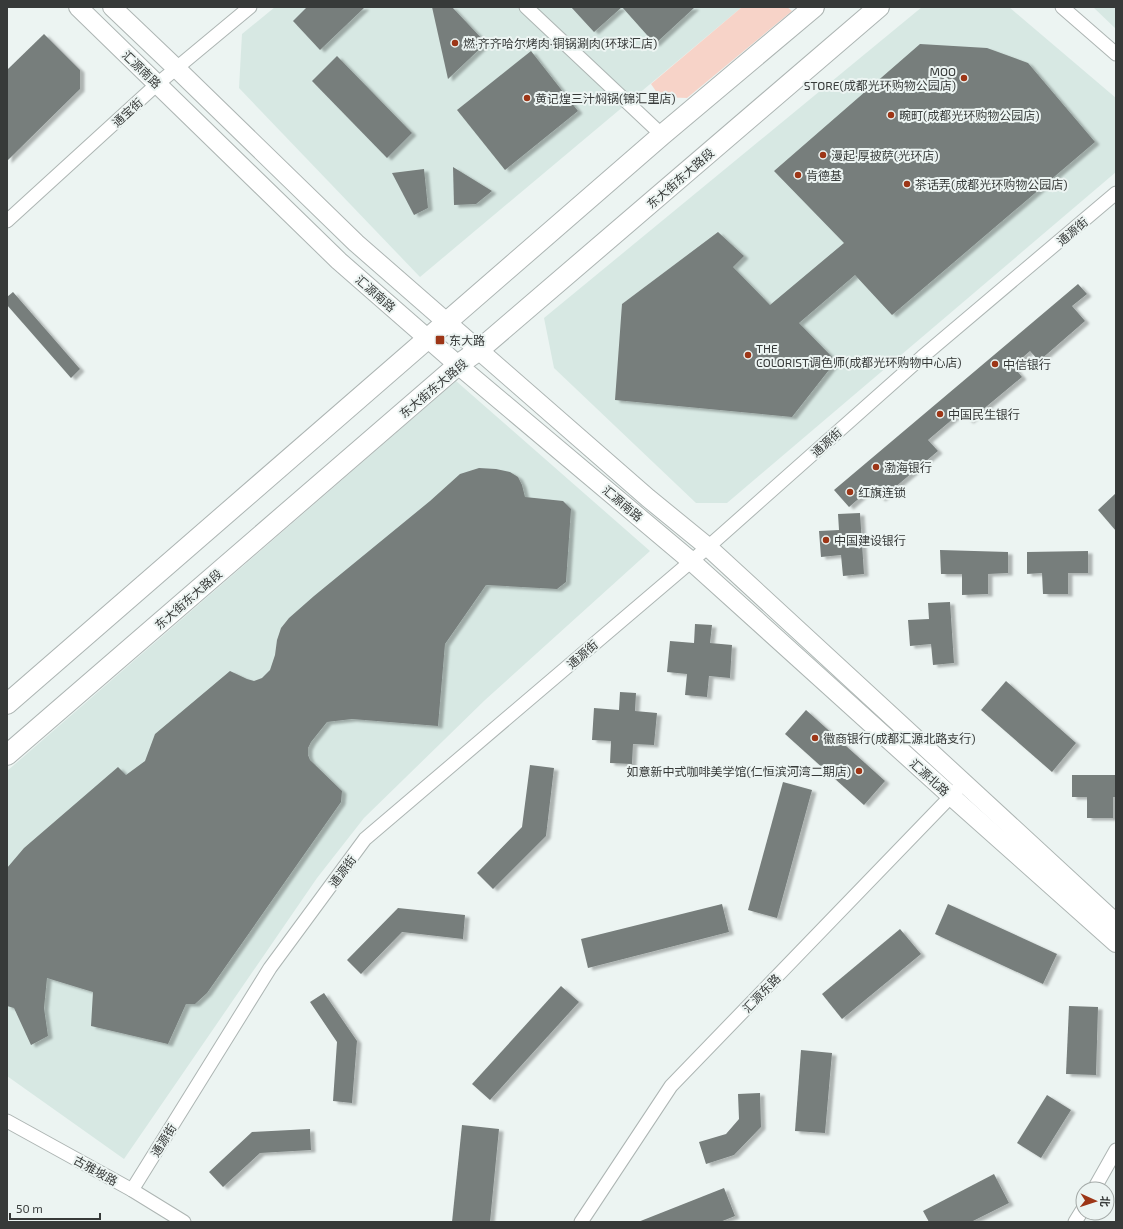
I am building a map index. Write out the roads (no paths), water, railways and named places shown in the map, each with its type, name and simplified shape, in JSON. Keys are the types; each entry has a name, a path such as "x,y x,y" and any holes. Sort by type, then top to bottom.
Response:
{"main road":[{"path":"7,704 662,135 814,7"},
{"name":"东大街东大路段","path":"7,755 458,365 479,350 879,7"}],"street":[{"name":"汇源南路","path":"78,7 339,261 458,365 691,561"},
{"name":"汇源南路","path":"112,7 356,243 648,498 708,547"},
{"name":"通宝街","path":"7,221 176,68 250,7"},
{"path":"526,7 662,135"},
{"path":"1062,7 1116,54"},
{"name":"通源街","path":"132,1190 270,968 365,839 708,547 922,357 1116,193"},
{"name":"汇源北路","path":"708,547 1116,923"},
{"name":"汇源北路","path":"691,561 1116,944"},
{"name":"汇源东路","path":"581,1222 671,1086 964,783"},
{"name":"古雅坡路","path":"7,1121 132,1190 184,1222"},
{"path":"1099,1181 1116,1150"}],"place":[{"name":"燃·齐齐哈尔烤肉·铜锅涮肉(环球汇店)","path":"455,43"},
{"name":"MOO STORE(成都光环购物公园店)","path":"964,78"},
{"name":"黄记煌三汁焖锅(锦汇里店)","path":"527,98"},
{"name":"畹町(成都光环购物公园店)","path":"891,115"},
{"name":"漫起·厚披萨(光环店)","path":"823,155"},
{"name":"肯德基","path":"798,175"},
{"name":"茶话弄(成都光环购物公园店)","path":"907,184"},
{"name":"东大路","path":"440,340"},
{"name":"THE COLORIST调色师(成都光环购物中心店)","path":"748,355"},
{"name":"中信银行","path":"995,364"},
{"name":"中国民生银行","path":"940,414"},
{"name":"渤海银行","path":"876,467"},
{"name":"红旗连锁","path":"850,492"},
{"name":"中国建设银行","path":"826,540"},
{"name":"徽商银行(成都汇源北路支行)","path":"815,738"},
{"name":"如意新中式咖啡美学馆(仁恒滨河湾二期店)","path":"859,771"}]}
